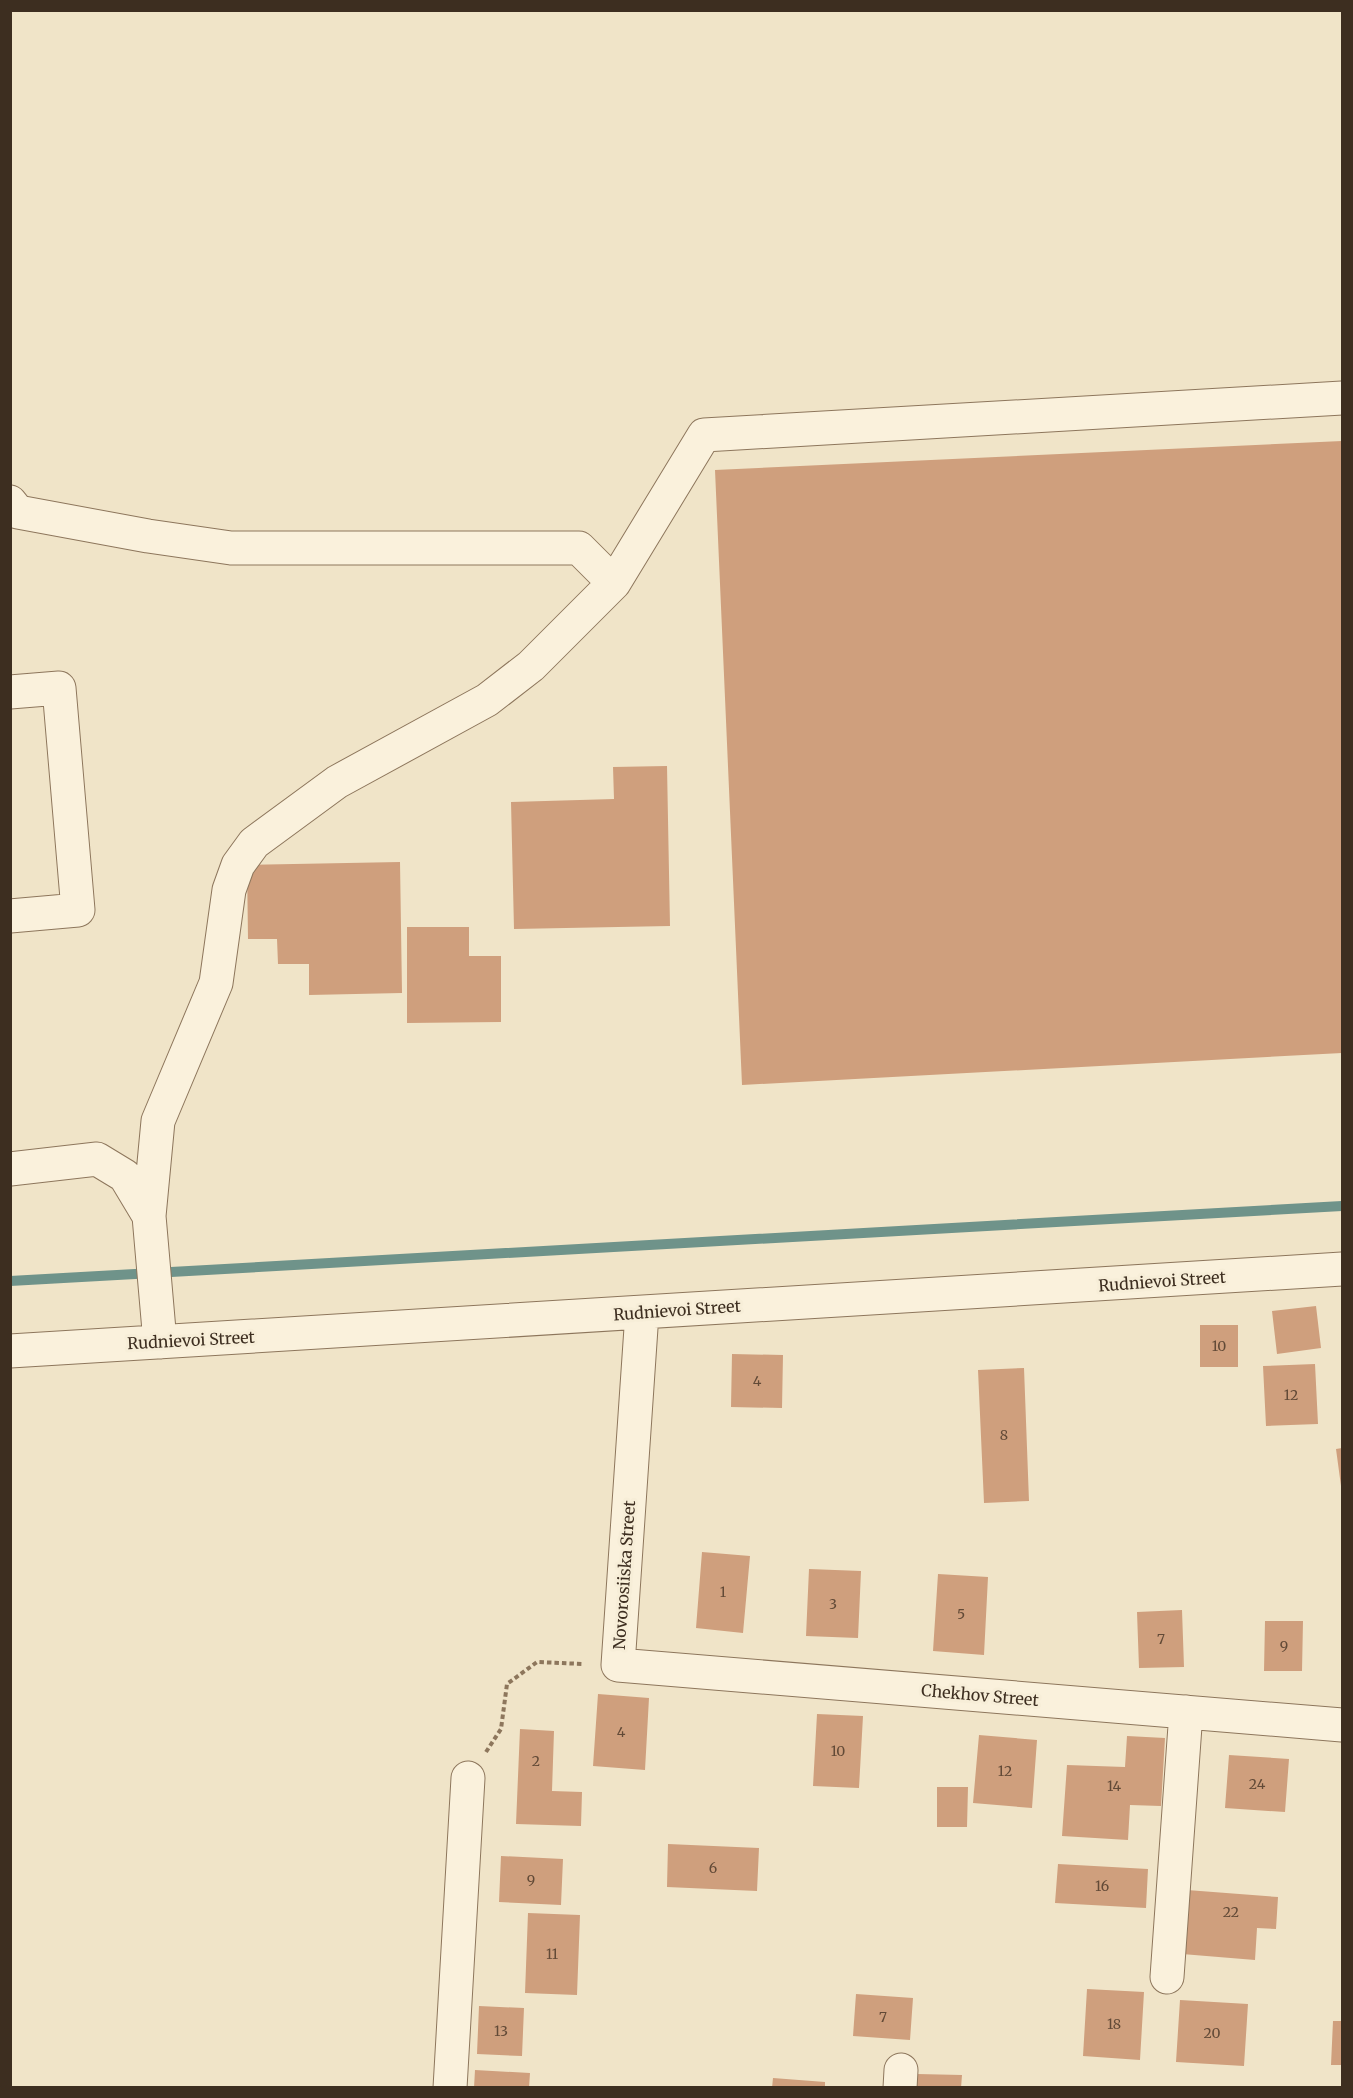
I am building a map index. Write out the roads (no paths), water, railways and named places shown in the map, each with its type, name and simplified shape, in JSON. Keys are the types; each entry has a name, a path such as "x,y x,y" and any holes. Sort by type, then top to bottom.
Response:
{"street":[{"path":"160,1342 149,1216 158,1121 216,983 229,890 238,865 254,843 337,782 487,700 531,666 614,583 704,435 1342,398"},
{"path":"10,502 18,512 231,548 579,548 614,583"},
{"path":"10,692 59,688 78,910 10,916"},
{"path":"10,1169 97,1159 125,1176 149,1216"},
{"name":"Rudnievoi Street","path":"10,1351 1342,1269"},
{"name":"Novorosiiska Street","path":"618,1665 642,1313"},
{"name":"Chekhov Street","path":"618,1665 1342,1725"},
{"path":"1167,1977 1186,1712"},
{"path":"450,2088 468,1778"}],"waterway":[{"path":"10,1281 1342,1206"}]}
